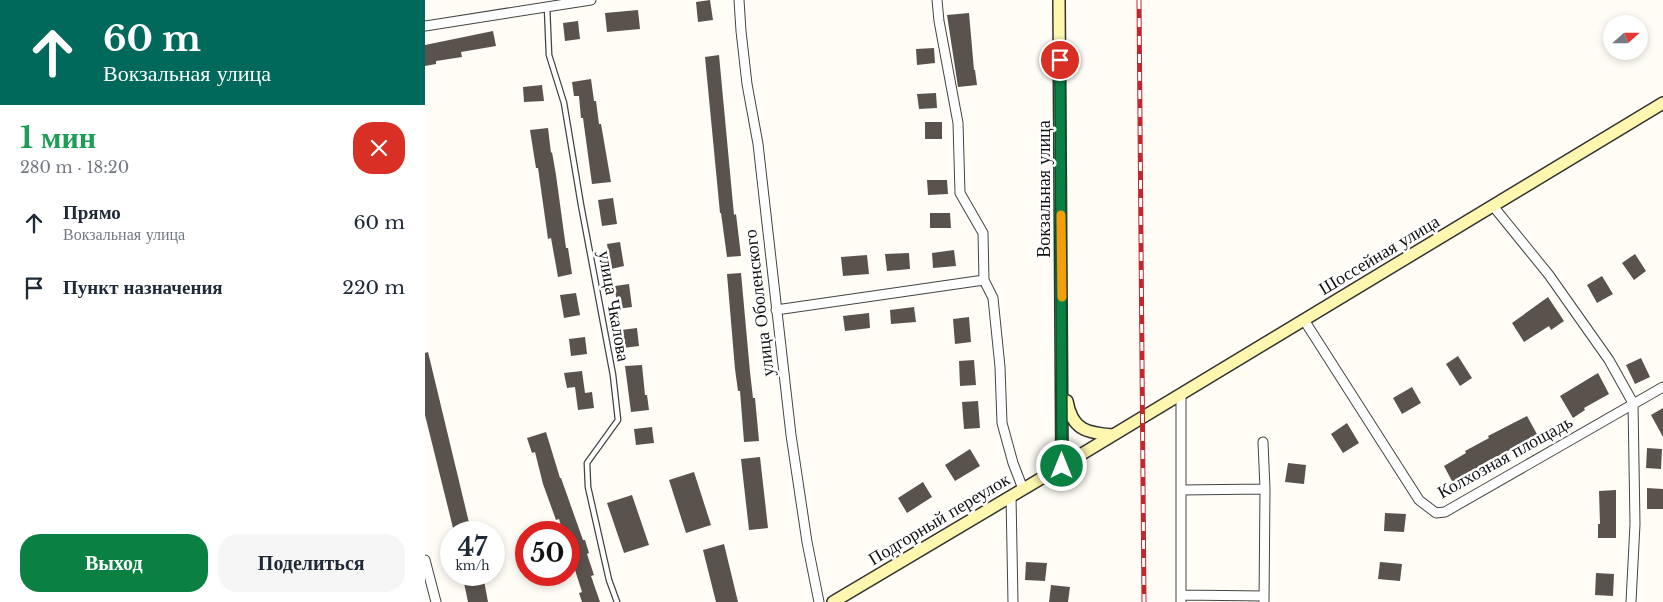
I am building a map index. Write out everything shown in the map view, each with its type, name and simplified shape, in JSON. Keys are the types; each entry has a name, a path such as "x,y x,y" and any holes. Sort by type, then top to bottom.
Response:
{"main road":[{"name":"Вокзальная улица","path":"1059,0 1063,378"},
{"name":"Шоссейная улица","path":"1113,435 1663,104"},
{"path":"1063,378 1068,410 1074,423 1090,433 1113,435"},
{"path":"1062,466 1063,378"},
{"name":"Подгорный переулок","path":"833,602 1113,435"}],"street":[{"path":"425,26 591,0"},
{"name":"улица Оболенского","path":"739,0 747,84 758,144 792,444 807,542 819,602"},
{"path":"937,0 939,21 959,123 960,194 983,233 984,280 993,298 1000,367 1002,422 1013,463 1023,489"},
{"path":"1493,206 1555,282 1609,360 1633,403 1635,524 1631,602"},
{"path":"776,310 984,280"},
{"name":"Колхозная площадь","path":"1305,320 1419,500 1436,513 1445,512 1663,387"},
{"path":"1181,395 1181,598 1264,599 1265,488 1263,442"},
{"path":"1181,490 1265,488"},
{"path":"1011,496 1013,602"},
{"path":"425,560 436,602"}],"lane":[{"name":"улица Чкалова","path":"547,7 549,55 564,103 613,375 617,420 587,463 588,487 609,580 617,602"}],"building":[{"path":"710,0 713,20 698,22 696,2"},
{"path":"638,10 640,29 607,32 605,13"},
{"path":"969,13 977,85 958,87 947,15"},
{"path":"578,21 580,39 565,41 563,23"},
{"path":"493,31 496,46 461,52 462,57 436,61 436,64 425,66 425,45"},
{"path":"934,48 935,63 917,65 916,49"},
{"path":"719,55 734,215 736,214 741,256 727,257 720,213 705,57"},
{"path":"591,79 611,182 592,184 579,96 574,96 572,82"},
{"path":"542,85 544,101 524,102 523,87"},
{"path":"936,93 937,108 919,109 917,94"},
{"path":"925,122 942,122 942,139 925,139"},
{"path":"548,128 566,248 568,248 572,274 558,277 551,238 548,239 538,168 536,168 530,130"},
{"path":"927,180 947,180 948,194 928,195"},
{"path":"613,198 617,224 602,226 598,200"},
{"path":"930,213 950,213 951,228 930,228"},
{"path":"620,242 624,266 611,269 607,244"},
{"path":"954,250 956,266 933,268 932,253"},
{"path":"909,253 910,269 887,271 885,254"},
{"path":"1635,254 1646,271 1634,280 1622,263"},
{"path":"867,255 869,274 843,276 841,257"},
{"path":"741,273 750,372 753,398 755,398 759,441 744,442 740,391 738,391 735,369 727,274"},
{"path":"1602,276 1613,294 1597,303 1587,285"},
{"path":"629,284 632,307 617,309 615,286"},
{"path":"576,293 580,315 564,318 560,295"},
{"path":"1548,297 1564,321 1551,330 1549,326 1524,342 1512,323"},
{"path":"914,307 916,322 891,324 890,310"},
{"path":"869,313 870,328 845,331 843,316"},
{"path":"969,317 971,342 955,344 953,319"},
{"path":"637,328 639,346 623,348 621,330"},
{"path":"585,337 587,354 571,356 569,339"},
{"path":"428,352 469,521 451,521 425,415 425,353"},
{"path":"1458,356 1472,378 1460,386 1446,364"},
{"path":"1641,358 1650,377 1635,384 1626,365"},
{"path":"974,360 976,385 960,386 959,361"},
{"path":"642,365 645,395 647,395 649,410 631,412 625,366"},
{"path":"582,371 585,393 592,392 594,408 578,410 575,387 567,388 564,373"},
{"path":"1598,373 1609,394 1584,408 1585,410 1573,418 1560,396"},
{"path":"1412,387 1421,403 1402,414 1393,398"},
{"path":"978,401 980,428 964,429 962,402"},
{"path":"1663,408 1663,437 1651,415"},
{"path":"1527,416 1538,436 1488,461 1453,483 1444,466 1466,453 1465,451 1489,438 1488,436"},
{"path":"1347,423 1359,443 1343,453 1331,434"},
{"path":"652,427 654,443 636,445 634,429"},
{"path":"546,432 560,478 576,521 556,520 543,484 535,452 532,453 527,438"},
{"path":"1647,448 1662,449 1661,469 1646,468"},
{"path":"970,449 980,466 955,481 945,465"},
{"path":"760,457 768,528 749,530 741,459"},
{"path":"1288,463 1306,465 1304,484 1285,482"},
{"path":"694,472 711,525 686,533 669,480"},
{"path":"923,482 932,497 907,513 898,498"},
{"path":"1647,488 1663,489 1663,509 1647,509"},
{"path":"1616,490 1616,538 1598,538 1598,524 1600,524 1599,491"},
{"path":"632,495 649,545 624,553 607,503"},
{"path":"1385,513 1406,514 1404,532 1384,531"},
{"path":"580,532 589,553 587,554 594,575 591,576 600,602 582,602 579,593 582,592 580,586"},
{"path":"724,544 738,602 716,602 703,550"},
{"path":"1026,562 1047,563 1045,581 1025,580"},
{"path":"1380,562 1402,564 1400,581 1378,579"},
{"path":"1596,573 1614,574 1613,596 1595,595"},
{"path":"1051,585 1070,587 1068,602 1049,602"},
{"path":"465,586 485,586 488,602 468,602"}],"railway":[{"path":"1139,0 1144,602"}],"slow traffic":[{"path":"1061,215 1062,297"}],"route":[{"path":"1060,60 1062,466"}]}
